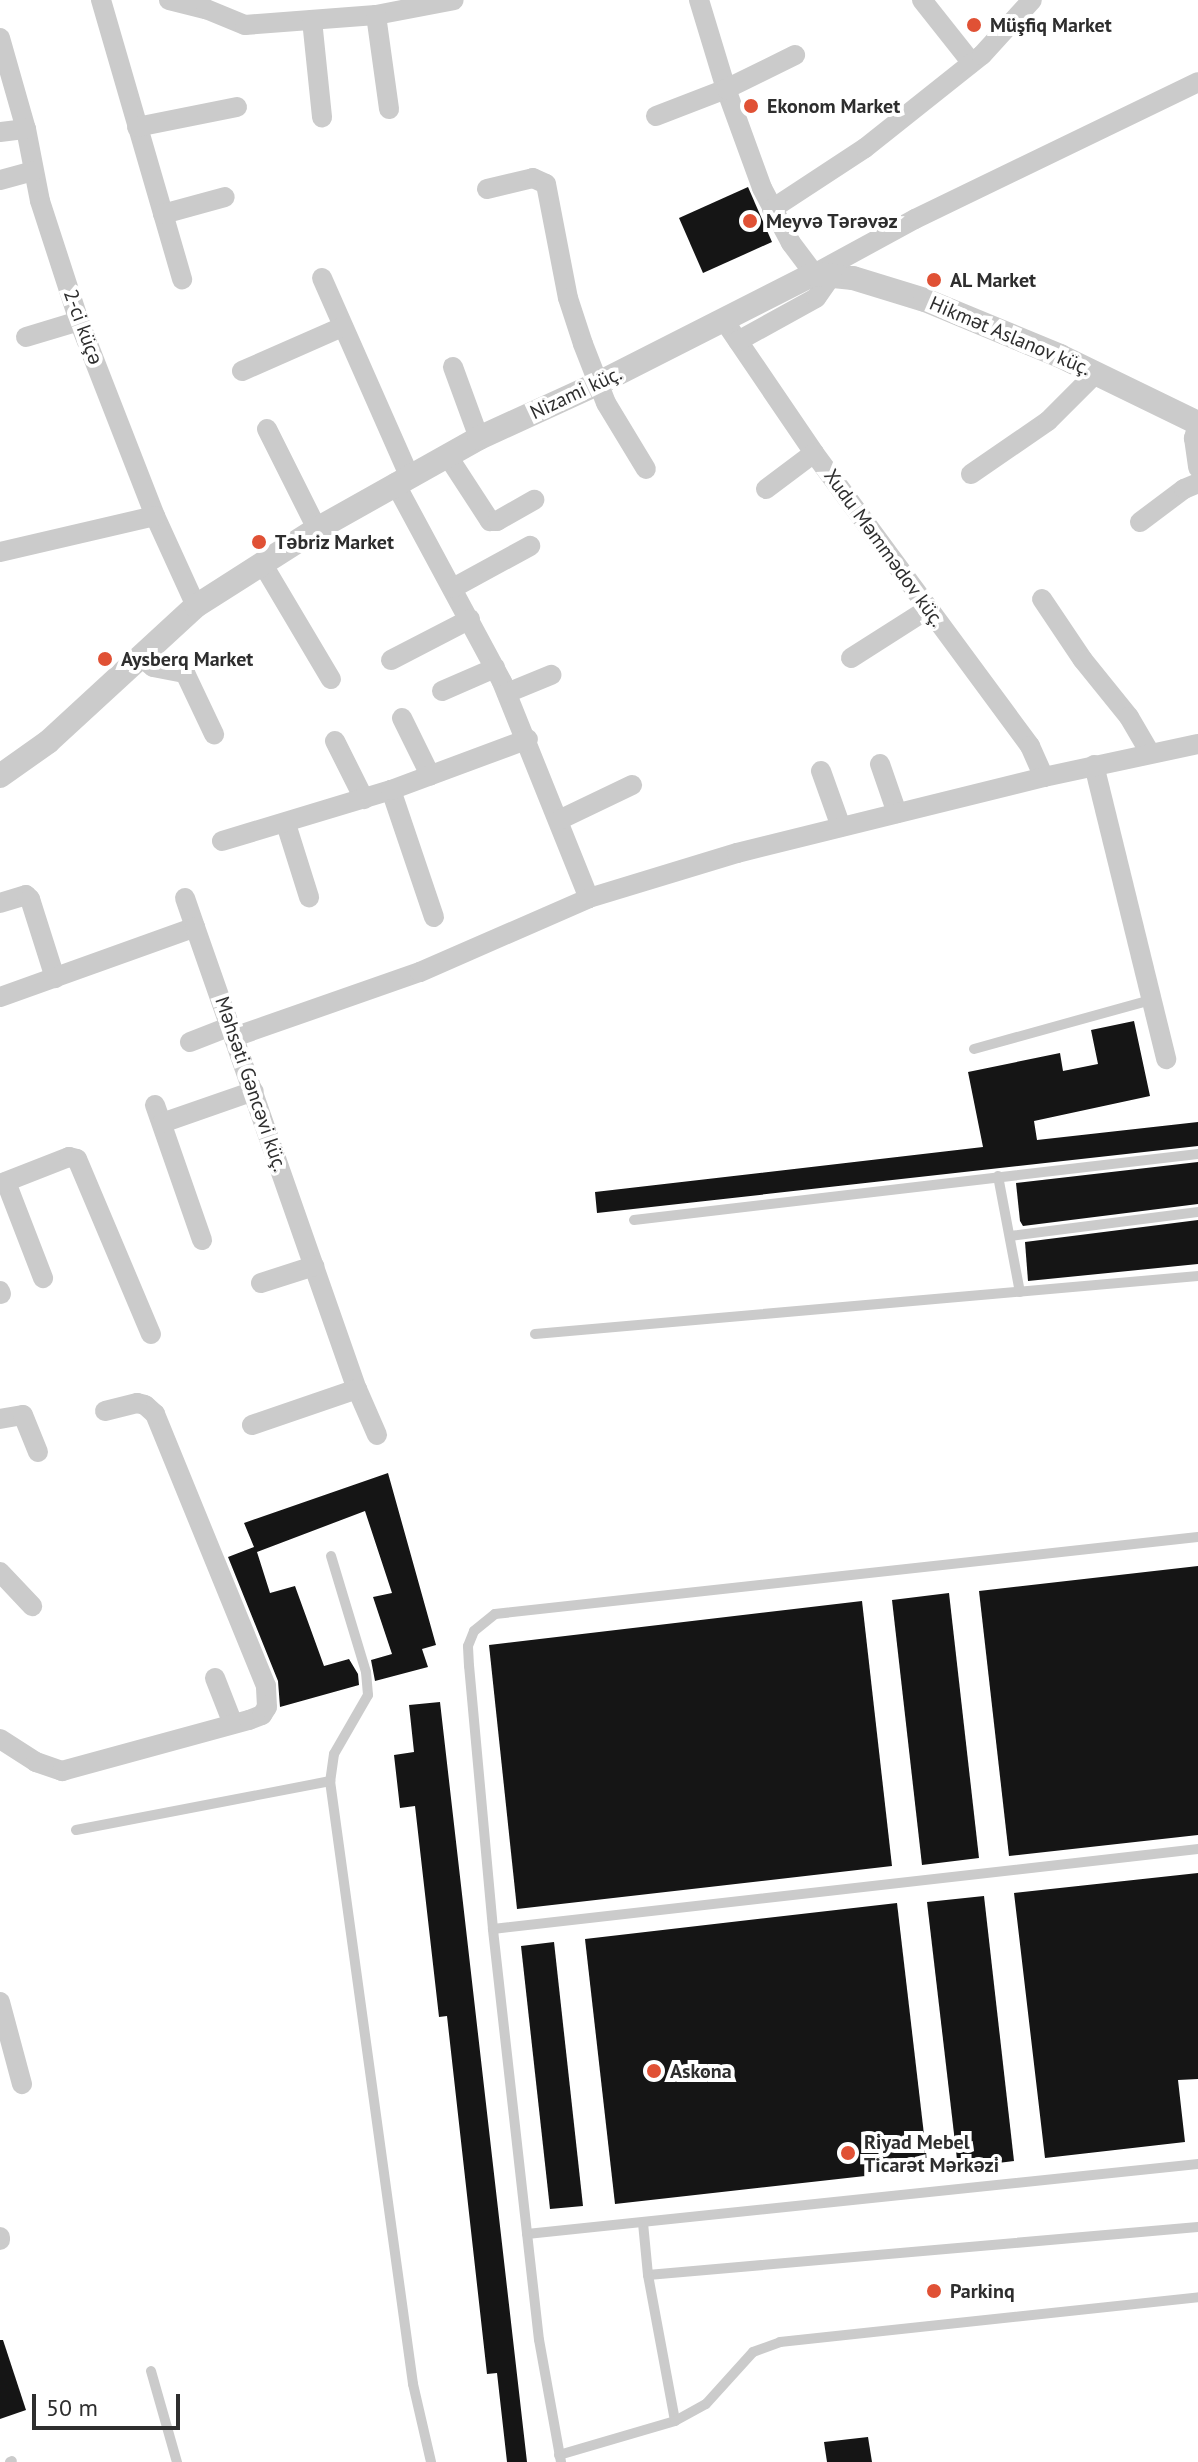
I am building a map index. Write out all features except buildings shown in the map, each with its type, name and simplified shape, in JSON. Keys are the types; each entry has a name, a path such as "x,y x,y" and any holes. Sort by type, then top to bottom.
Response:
{"street":[{"path":"101,0 182,279"},
{"path":"169,0 208,4 245,25 376,15 454,0"},
{"path":"699,0 726,89 772,209 823,275 816,298 738,341"},
{"path":"922,0 972,63"},
{"path":"772,209 865,148 972,63 993,45 1032,0"},
{"path":"376,15 389,109"},
{"path":"312,20 322,117"},
{"name":"2-ci küçə","path":"0,38 26,129 33,171 79,321 155,516 196,606"},
{"path":"656,116 726,89 795,55"},
{"name":"Nizami küç.","path":"1,771 48,742 196,606 402,479 723,319 823,275 940,207 1198,82"},
{"path":"137,127 237,107"},
{"path":"0,132 26,129"},
{"path":"0,180 33,171"},
{"path":"487,189 533,178 541,178 546,184 568,298 597,384 646,469"},
{"path":"163,214 225,197"},
{"name":"Hikmət Aslanov küç.","path":"823,275 876,284 925,300 1096,373 1198,423"},
{"path":"322,278 402,479 528,739 589,898"},
{"name":"Xudu Məmmədov küç.","path":"723,319 814,453 1030,746 1044,777"},
{"path":"26,337 79,321"},
{"path":"242,371 342,327"},
{"path":"453,367 479,438"},
{"path":"971,474 1048,421 1096,373"},
{"path":"1198,423 1194,449 1198,468"},
{"path":"267,429 317,529"},
{"path":"766,489 814,453"},
{"path":"447,455 490,521 497,521 534,500"},
{"path":"1140,522 1184,489 1198,483"},
{"path":"0,552 155,516"},
{"path":"453,588 530,546"},
{"path":"262,563 331,679"},
{"path":"1042,599 1083,660 1129,717 1150,753"},
{"path":"851,658 928,609"},
{"path":"391,660 470,619"},
{"path":"140,656 153,667 185,673 214,734"},
{"path":"442,691 495,668"},
{"path":"507,693 551,675"},
{"path":"402,718 430,775"},
{"path":"222,841 391,790 528,739"},
{"path":"335,741 364,799"},
{"path":"190,1042 232,1032 420,972 589,898 737,853 1094,765 1198,744"},
{"path":"880,764 897,813"},
{"path":"1094,765 1166,1059"},
{"path":"821,771 841,827"},
{"path":"559,820 632,785"},
{"path":"391,790 434,917"},
{"path":"286,824 309,897"},
{"path":"0,903 26,895 30,899 55,978"},
{"name":"Məhsəti Gəncəvi küç.","path":"185,898 357,1389 377,1435"},
{"path":"0,997 195,927"},
{"path":"202,1240 158,1114 254,1091"},
{"path":"43,1278 3,1183 69,1157 77,1159 151,1334"},
{"path":"261,1283 314,1266"},
{"path":"252,1425 357,1389"},
{"path":"0,1739 36,1762 62,1771 262,1715 268,1697 168,1440 145,1405 137,1403 105,1411"},
{"path":"0,1419 23,1415 38,1452"},
{"path":"0,1572 32,1606"},
{"path":"215,1678 233,1724"},
{"path":"0,2002 22,2084"}],"lane":[{"path":"974,1049 1151,1000"},
{"path":"634,1220 1198,1154"},
{"path":"998,1176 1020,1292"},
{"path":"1010,1236 1198,1212"},
{"path":"535,1334 1198,1276"},
{"path":"1198,1537 495,1614 483,1620 468,1646 493,1929 539,2340 560,2458 675,2421 706,2404 753,2352 780,2342 1198,2297"},
{"path":"331,1556 366,1672 368,1695 334,1754 330,1781 413,2384 431,2462"},
{"path":"76,1830 330,1781"},
{"path":"493,1929 1198,1849"},
{"path":"527,2234 1198,2164"},
{"path":"643,2223 648,2275 675,2421"},
{"path":"648,2275 1198,2227"},
{"path":"151,2371 177,2462"}],"place":[{"name":"Müşfiq Market","path":"974,25"},
{"name":"Ekonom Market","path":"751,106"},
{"name":"Meyvə Tərəvəz","path":"750,221"},
{"name":"AL Market","path":"934,280"},
{"name":"Təbriz Market","path":"259,542"},
{"name":"Aysberq Market","path":"105,659"},
{"name":"Askona","path":"654,2071"},
{"name":"Riyad Mebel Ticarət Mərkəzi","path":"848,2153"},
{"name":"Parkinq","path":"934,2291"}]}
